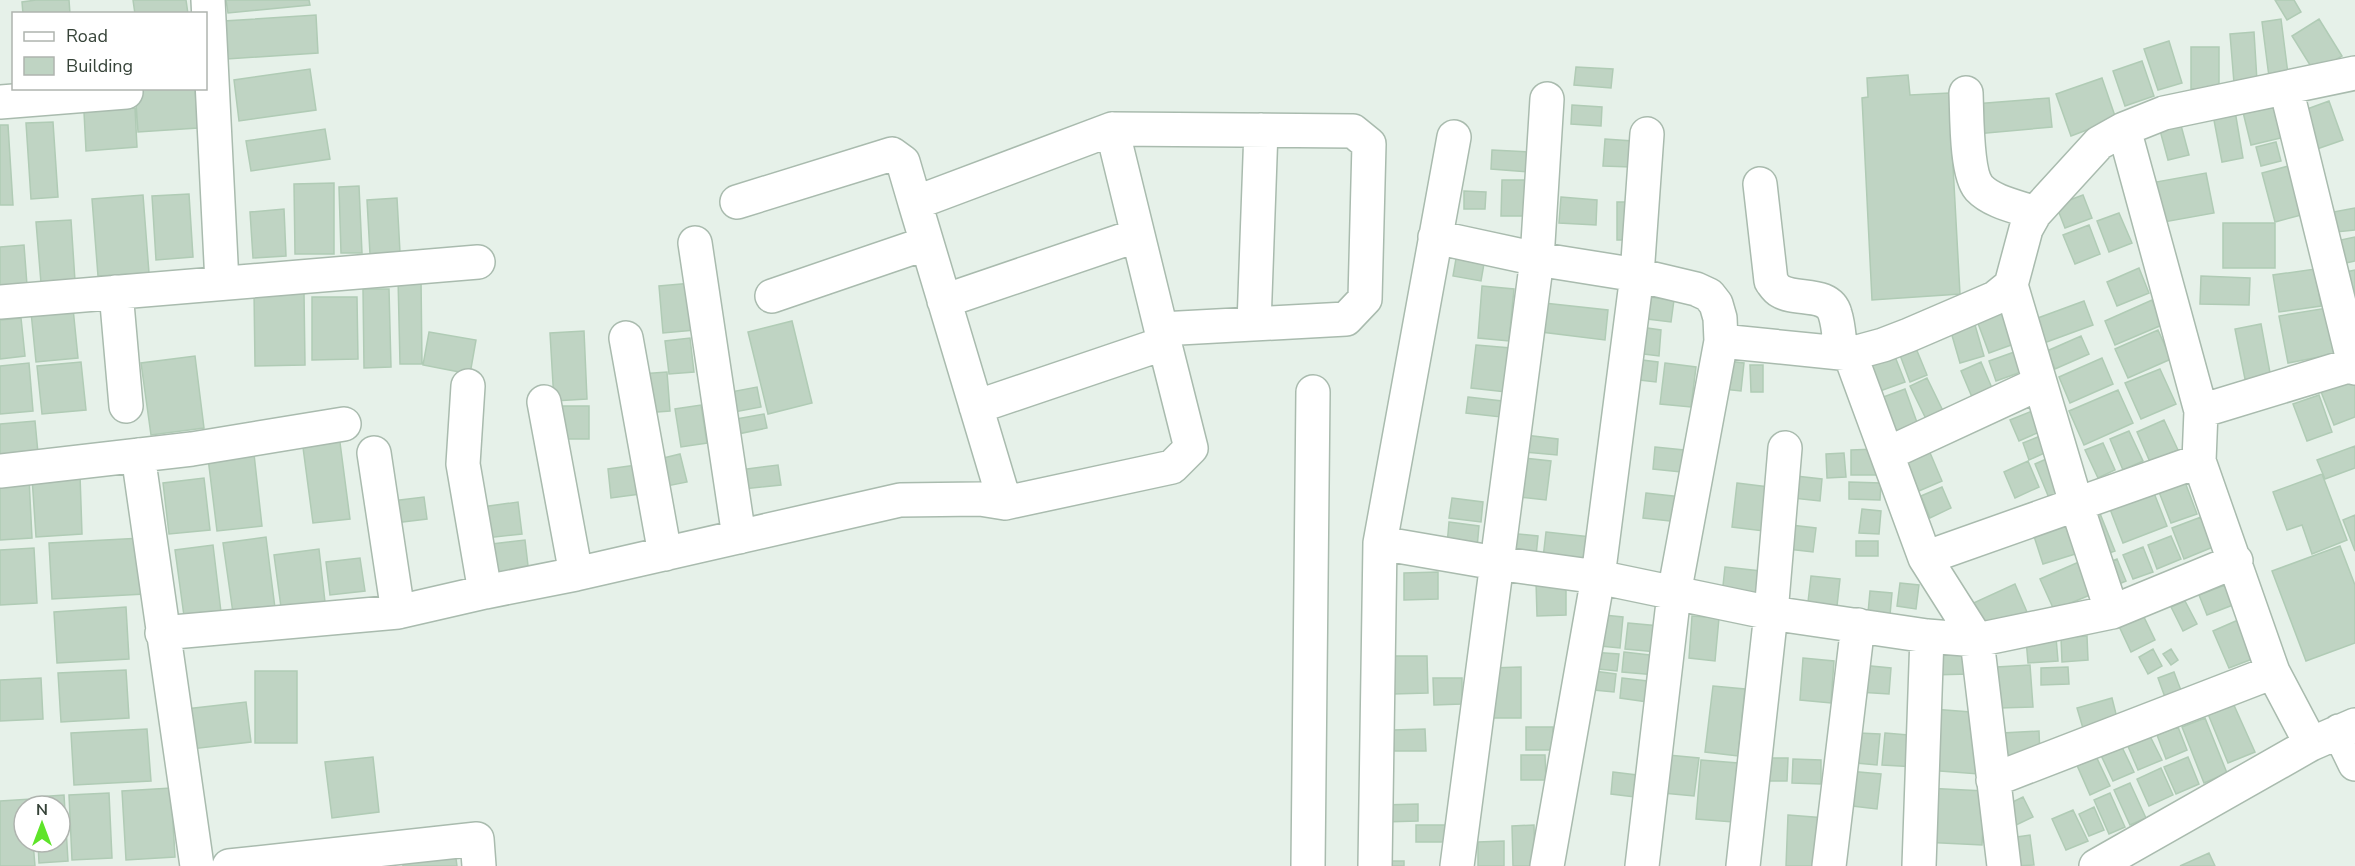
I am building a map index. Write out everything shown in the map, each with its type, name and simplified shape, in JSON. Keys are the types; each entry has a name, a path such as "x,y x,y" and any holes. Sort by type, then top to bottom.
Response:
{"street":[{"path":"208,0 222,283"},
{"path":"2112,612 2076,503 2011,285 2026,230 2035,213 2099,142 2124,129 2164,113 2355,73"},
{"path":"2200,411 2354,365 2286,88"},
{"path":"0,102 126,92"},
{"path":"1966,93 1971,175 1980,189 1991,196 2035,213"},
{"path":"1457,866 1537,259 1547,99"},
{"path":"162,633 398,612 900,500 980,499 1005,503 1172,467 1191,448 1112,129"},
{"path":"915,203 1112,129 1353,131 1369,144 1365,299 1346,319 1254,324 1163,336 976,407"},
{"path":"2124,129 2200,411 2199,461 2236,561 2273,672 2335,734 2355,764"},
{"path":"1254,324 1261,130"},
{"path":"1547,866 1598,577 1637,275 1647,134"},
{"path":"1375,866 1380,543 1454,137"},
{"path":"737,202 892,154 903,162 1005,503"},
{"path":"1760,184 1771,280 1778,290 1788,295 1828,303 1835,312 1845,353 1887,454 1924,558 1977,640 2004,866"},
{"path":"944,301 1138,235"},
{"path":"1436,237 1537,259 1637,275 1696,289 1709,295 1716,304 1720,318 1721,341 1674,594 1642,866"},
{"path":"695,243 739,537"},
{"path":"772,296 927,243"},
{"path":"0,302 478,262"},
{"path":"1721,341 1845,353 1883,345 1920,330 1995,298 2011,285"},
{"path":"116,292 126,406"},
{"path":"626,338 665,554"},
{"path":"1887,454 2040,383"},
{"path":"468,386 464,464 485,592"},
{"path":"1308,866 1313,392"},
{"path":"544,402 576,574"},
{"path":"0,471 192,449 344,424"},
{"path":"1743,866 1771,613 1785,448"},
{"path":"374,453 398,612"},
{"path":"138,455 197,866"},
{"path":"1924,558 2199,461"},
{"path":"1380,543 1496,563 1598,577 1771,613 1927,636 1977,640 2112,612 2236,561"},
{"path":"1830,866 1858,625"},
{"path":"1919,866 1927,636"},
{"path":"1993,780 2273,672"},
{"path":"2096,866 2335,734"},
{"path":"229,866 477,839 479,866"}],"building":[{"path":"69,0 70,12 23,12 22,2"},
{"path":"133,0 186,0 188,12 135,12"},
{"path":"226,0 309,0 310,5 228,13"},
{"path":"2275,0 2294,0 2301,12 2287,20"},
{"path":"316,15 318,53 227,59 224,21"},
{"path":"2281,19 2288,74 2269,77 2262,22"},
{"path":"2319,19 2342,56 2315,73 2292,36"},
{"path":"2254,32 2257,81 2234,83 2230,34"},
{"path":"2169,41 2182,83 2158,90 2144,49"},
{"path":"2191,47 2219,47 2219,89 2191,89"},
{"path":"2142,61 2154,96 2125,106 2113,71"},
{"path":"1576,67 1613,69 1611,88 1574,85"},
{"path":"310,69 316,110 239,121 234,80"},
{"path":"1908,75 1910,95 1949,93 1960,294 1872,300 1862,98 1868,97 1867,78"},
{"path":"2102,78 2116,119 2071,136 2056,94"},
{"path":"135,90 195,90 198,128 138,132"},
{"path":"2049,98 2052,127 1976,134 1974,104"},
{"path":"2275,100 2285,137 2251,145 2242,108"},
{"path":"2329,101 2343,140 2314,150 2299,112"},
{"path":"1572,105 1602,107 1601,126 1571,124"},
{"path":"135,108 137,147 86,151 84,112"},
{"path":"2235,111 2243,158 2222,162 2213,115"},
{"path":"2179,118 2189,155 2168,160 2158,123"},
{"path":"53,122 58,197 31,199 26,123"},
{"path":"0,125 8,125 13,205 0,205"},
{"path":"325,129 330,159 251,171 246,141"},
{"path":"1605,139 1633,141 1631,167 1603,166"},
{"path":"2276,142 2281,161 2261,166 2256,147"},
{"path":"1492,150 1529,152 1528,172 1491,169"},
{"path":"2296,164 2309,213 2275,222 2262,173"},
{"path":"2206,173 2214,213 2153,224 2145,184"},
{"path":"1502,180 1528,180 1527,216 1501,216"},
{"path":"334,183 334,254 295,254 294,184"},
{"path":"359,186 362,253 341,253 339,187"},
{"path":"1464,191 1486,192 1485,209 1464,209"},
{"path":"189,194 193,257 156,260 152,196"},
{"path":"143,195 149,273 98,276 92,199"},
{"path":"2083,195 2092,218 2065,228 2056,205"},
{"path":"1561,197 1597,200 1596,225 1559,223"},
{"path":"397,198 400,252 370,254 367,200"},
{"path":"1617,202 1635,202 1635,240 1617,240"},
{"path":"2355,208 2355,230 2336,232 2333,212"},
{"path":"284,209 286,256 253,258 250,212"},
{"path":"2119,213 2132,243 2109,252 2097,221"},
{"path":"71,220 75,281 41,283 36,222"},
{"path":"2223,223 2275,223 2275,268 2223,268"},
{"path":"2089,225 2100,254 2075,264 2063,235"},
{"path":"2355,237 2355,261 2341,264 2336,241"},
{"path":"24,245 27,285 0,286 0,247"},
{"path":"1457,253 1485,258 1481,281 1453,276"},
{"path":"2139,268 2149,293 2117,306 2107,282"},
{"path":"2315,269 2321,306 2279,312 2273,275"},
{"path":"2355,270 2355,302 2341,273"},
{"path":"2201,276 2250,278 2249,305 2200,304"},
{"path":"398,278 421,278 422,364 400,364"},
{"path":"692,283 695,330 663,333 659,286"},
{"path":"1482,286 1514,289 1509,341 1478,338"},
{"path":"363,289 389,289 391,367 364,368"},
{"path":"254,292 304,292 305,365 255,366"},
{"path":"1641,296 1674,300 1671,322 1639,318"},
{"path":"312,297 357,297 358,359 312,360"},
{"path":"2152,300 2162,325 2115,345 2105,321"},
{"path":"2084,301 2093,325 2044,343 2035,319"},
{"path":"1544,303 1608,310 1605,340 1541,332"},
{"path":"73,308 78,358 36,362 31,312"},
{"path":"2327,308 2335,354 2288,363 2279,316"},
{"path":"2001,309 2014,344 1989,353 1976,318"},
{"path":"21,318 25,356 0,359 0,320"},
{"path":"792,321 812,403 768,414 748,332"},
{"path":"2261,324 2271,378 2246,384 2235,329"},
{"path":"1975,325 1984,356 1960,363 1951,332"},
{"path":"1640,327 1661,330 1659,356 1636,353"},
{"path":"2158,330 2171,359 2128,378 2115,349"},
{"path":"584,331 587,399 554,401 550,333"},
{"path":"429,332 476,340 470,374 423,365"},
{"path":"2081,336 2089,354 2055,369 2047,351"},
{"path":"690,338 694,372 669,374 665,341"},
{"path":"1913,341 1927,375 1910,382 1897,347"},
{"path":"1476,345 1511,348 1506,392 1471,388"},
{"path":"1892,349 1905,382 1880,391 1867,358"},
{"path":"2017,351 2024,371 1996,381 1989,361"},
{"path":"195,356 204,428 151,435 141,363"},
{"path":"2102,358 2113,384 2070,403 2059,377"},
{"path":"1634,359 1658,362 1656,382 1631,379"},
{"path":"1727,361 1744,363 1741,391 1723,389"},
{"path":"81,362 86,410 42,414 37,366"},
{"path":"1981,362 1992,388 1972,397 1961,371"},
{"path":"29,363 33,411 0,414 0,366"},
{"path":"1665,363 1696,367 1691,407 1660,404"},
{"path":"1750,365 1763,365 1763,392 1751,392"},
{"path":"2160,369 2176,404 2141,419 2125,383"},
{"path":"667,372 670,411 644,413 640,374"},
{"path":"2355,375 2355,417 2334,425 2318,384"},
{"path":"1927,378 1944,413 1927,421 1910,386"},
{"path":"757,387 761,407 724,414 720,394"},
{"path":"1905,389 1919,428 1892,438 1878,399"},
{"path":"2118,390 2133,423 2084,445 2069,411"},
{"path":"2319,395 2332,432 2307,441 2293,404"},
{"path":"1468,397 1502,401 1501,417 1466,413"},
{"path":"701,405 707,443 681,447 675,409"},
{"path":"559,406 589,406 589,439 560,439"},
{"path":"2037,409 2046,429 2019,441 2010,420"},
{"path":"764,414 767,428 733,435 730,420"},
{"path":"2164,420 2178,450 2150,462 2137,432"},
{"path":"35,421 38,453 0,457 0,424"},
{"path":"2129,431 2143,461 2123,470 2110,439"},
{"path":"2045,434 2051,450 2029,460 2023,443"},
{"path":"339,435 350,519 313,523 302,440"},
{"path":"1525,435 1558,439 1557,455 1523,452"},
{"path":"2103,443 2115,470 2098,478 2085,450"},
{"path":"253,445 262,526 217,531 207,450"},
{"path":"2355,446 2355,468 2325,479 2317,460"},
{"path":"1655,447 1684,450 1681,472 1653,469"},
{"path":"1928,448 1942,481 1919,491 1905,458"},
{"path":"1876,449 1876,475 1851,475 1851,450"},
{"path":"1844,453 1846,477 1827,478 1826,454"},
{"path":"680,454 687,482 662,487 655,460"},
{"path":"2053,456 2068,490 2049,498 2035,464"},
{"path":"1523,458 1551,461 1546,500 1519,497"},
{"path":"2028,461 2039,487 2015,498 2004,472"},
{"path":"636,465 640,494 611,498 608,469"},
{"path":"778,465 781,485 743,489 740,470"},
{"path":"2322,474 2347,540 2312,554 2302,525 2287,530 2273,492"},
{"path":"80,475 82,534 36,537 32,477"},
{"path":"1787,475 1822,479 1820,501 1784,497"},
{"path":"29,478 32,538 0,540 0,480"},
{"path":"204,478 210,530 169,534 163,483"},
{"path":"1849,482 1881,483 1880,500 1849,499"},
{"path":"2185,482 2197,514 2171,523 2159,492"},
{"path":"1737,483 1777,488 1772,532 1732,527"},
{"path":"1942,487 1951,508 1930,518 1921,496"},
{"path":"1646,493 1682,497 1679,522 1643,518"},
{"path":"2154,493 2167,526 2123,543 2110,509"},
{"path":"424,497 427,519 395,523 392,501"},
{"path":"1452,498 1483,502 1481,522 1449,518"},
{"path":"518,502 522,534 486,538 482,507"},
{"path":"2097,506 2115,551 2100,556 2082,512"},
{"path":"1862,509 1881,511 1879,534 1859,533"},
{"path":"2073,514 2085,551 2043,564 2031,527"},
{"path":"2355,515 2355,551 2343,520"},
{"path":"2201,517 2213,547 2184,559 2172,528"},
{"path":"1449,522 1479,526 1477,548 1447,545"},
{"path":"1782,524 1816,528 1813,552 1779,548"},
{"path":"1546,532 1600,538 1596,564 1543,558"},
{"path":"1508,533 1538,536 1536,556 1506,553"},
{"path":"2171,536 2181,559 2157,569 2148,545"},
{"path":"266,537 275,608 233,613 223,543"},
{"path":"142,538 145,594 52,599 49,543"},
{"path":"525,540 529,574 488,579 484,545"},
{"path":"1856,541 1878,541 1878,556 1856,556"},
{"path":"213,545 221,612 184,616 175,550"},
{"path":"2340,546 2355,585 2355,643 2306,661 2272,571"},
{"path":"2143,547 2153,572 2133,579 2123,555"},
{"path":"34,548 37,603 0,605 0,550"},
{"path":"319,549 325,602 281,607 274,555"},
{"path":"360,558 365,591 330,595 326,562"},
{"path":"2088,558 2102,590 2054,610 2040,579"},
{"path":"2117,559 2126,581 2109,588 2100,566"},
{"path":"1725,567 1770,572 1767,600 1722,595"},
{"path":"1438,572 1438,599 1404,600 1404,573"},
{"path":"1811,576 1840,579 1837,606 1808,602"},
{"path":"1536,581 1566,581 1566,615 1537,616"},
{"path":"1900,583 1919,585 1916,609 1897,606"},
{"path":"2015,584 2027,612 1981,631 1969,605"},
{"path":"2225,585 2233,605 2207,615 2199,595"},
{"path":"1870,591 1892,593 1890,615 1868,613"},
{"path":"2185,601 2197,624 2183,631 2171,607"},
{"path":"126,607 129,659 57,663 54,612"},
{"path":"2142,613 2155,640 2131,652 2118,624"},
{"path":"1594,614 1623,617 1620,648 1590,645"},
{"path":"1692,616 1719,618 1715,661 1689,658"},
{"path":"2238,620 2255,658 2229,668 2213,631"},
{"path":"1628,623 1660,626 1657,652 1625,649"},
{"path":"2087,636 2088,660 2062,662 2061,638"},
{"path":"2056,637 2058,661 2028,663 2026,639"},
{"path":"2153,649 2162,666 2148,674 2139,657"},
{"path":"2171,649 2178,660 2171,665 2163,654"},
{"path":"1970,651 1970,674 1930,675 1930,652"},
{"path":"1591,652 1619,654 1617,671 1589,668"},
{"path":"1624,652 1658,656 1656,675 1622,672"},
{"path":"1393,656 1427,656 1428,693 1393,694"},
{"path":"1803,658 1834,661 1831,703 1800,700"},
{"path":"1861,665 1891,668 1889,694 1858,692"},
{"path":"2030,665 2033,707 2000,708 1997,667"},
{"path":"1521,667 1521,718 1489,718 1489,668"},
{"path":"2068,667 2069,684 2041,685 2041,668"},
{"path":"126,670 129,718 61,722 58,673"},
{"path":"1586,670 1616,674 1614,692 1583,689"},
{"path":"255,671 297,671 297,743 255,743"},
{"path":"2174,672 2182,693 2166,700 2158,678"},
{"path":"41,678 43,719 0,721 0,680"},
{"path":"1433,678 1462,678 1462,704 1434,705"},
{"path":"1622,678 1656,682 1654,703 1620,698"},
{"path":"1713,686 1745,689 1738,756 1705,752"},
{"path":"2112,698 2119,726 2085,735 2077,708"},
{"path":"246,702 251,742 191,749 186,709"},
{"path":"2233,703 2255,752 2228,763 2208,714"},
{"path":"1932,709 1984,713 1979,774 1927,770"},
{"path":"2205,718 2227,773 2204,783 2182,727"},
{"path":"1526,727 1553,727 1553,750 1526,750"},
{"path":"2178,727 2187,750 2166,759 2157,735"},
{"path":"147,729 151,781 74,785 71,733"},
{"path":"1425,729 1426,751 1394,751 1394,730"},
{"path":"2039,731 2040,757 2004,758 2002,733"},
{"path":"1859,733 1880,734 1877,765 1856,763"},
{"path":"1885,733 1920,736 1917,767 1882,765"},
{"path":"2149,734 2162,760 2138,770 2127,744"},
{"path":"2119,741 2134,772 2113,781 2099,751"},
{"path":"2095,754 2110,786 2090,795 2076,763"},
{"path":"1521,755 1545,755 1546,780 1521,780"},
{"path":"1668,755 1699,758 1694,796 1663,793"},
{"path":"373,757 379,812 332,818 325,762"},
{"path":"2188,757 2199,784 2176,794 2164,767"},
{"path":"1762,758 1788,758 1787,781 1761,781"},
{"path":"1793,759 1821,760 1821,784 1792,783"},
{"path":"1701,760 1738,763 1733,822 1696,819"},
{"path":"2161,768 2173,795 2149,806 2137,779"},
{"path":"1848,771 1881,774 1877,809 1844,805"},
{"path":"1613,772 1645,776 1643,798 1611,794"},
{"path":"2130,783 2146,818 2130,825 2114,790"},
{"path":"171,788 175,857 126,860 122,791"},
{"path":"1925,788 1985,791 1982,845 1922,842"},
{"path":"109,793 112,858 72,860 72,795"},
{"path":"2110,793 2125,827 2109,834 2094,800"},
{"path":"2023,797 2033,817 2014,826 2004,806"},
{"path":"12,800 12,854 34,854 35,866 0,866 0,801"},
{"path":"1418,804 1418,821 1383,822 1382,805"},
{"path":"2094,807 2104,830 2089,836 2079,814"},
{"path":"2073,810 2088,841 2066,850 2052,819"},
{"path":"1788,815 1826,818 1822,866 1786,866"},
{"path":"1416,825 1447,825 1447,842 1416,842"},
{"path":"1534,825 1535,866 1513,866 1512,826"},
{"path":"2030,835 2034,865 2014,866 2010,838"},
{"path":"1504,841 1504,866 1478,866 1478,842"},
{"path":"455,851 457,866 403,866 402,856"},
{"path":"2209,853 2215,866 2180,866"},
{"path":"39,854 68,854 68,861 39,863"},
{"path":"1384,861 1404,861 1404,866 1384,866"}]}
